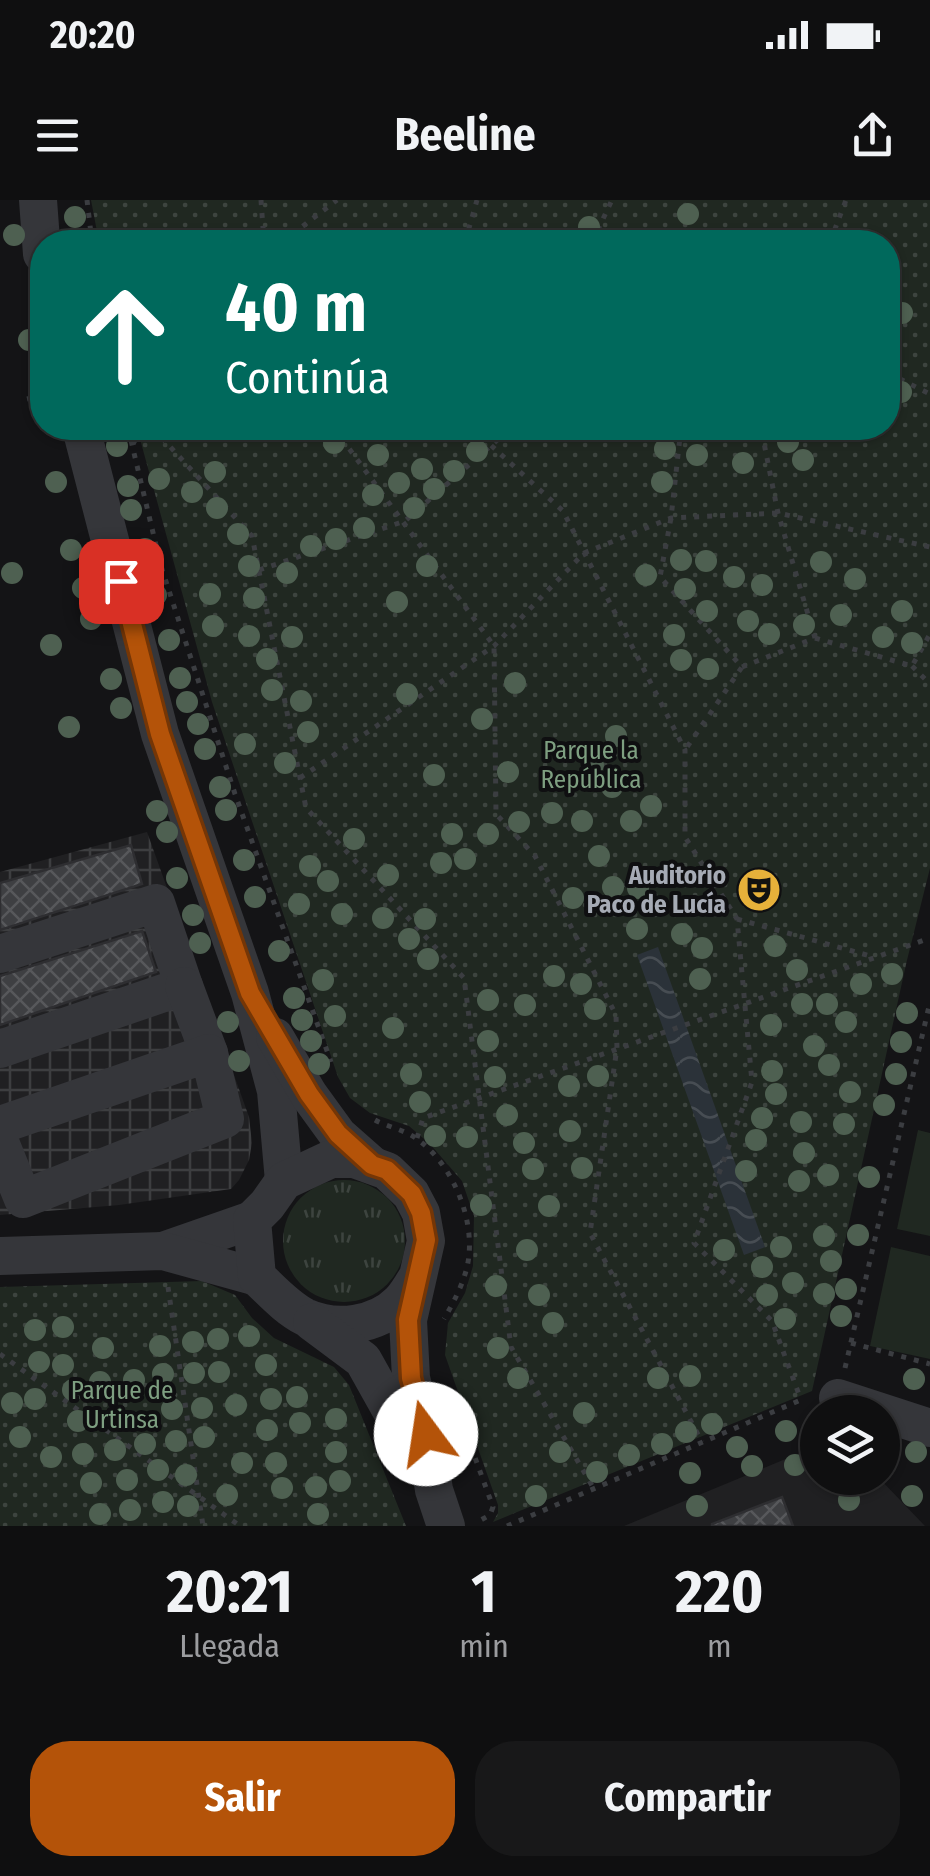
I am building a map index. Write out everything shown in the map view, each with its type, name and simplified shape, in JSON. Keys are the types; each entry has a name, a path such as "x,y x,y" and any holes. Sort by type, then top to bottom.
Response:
{"street":[{"path":"38,200 40,230"},
{"path":"85,440 160,734 250,993 276,1091 284,1181"},
{"path":"0,954 156,903 209,1052 224,1119 23,1199 0,1142"},
{"path":"0,1048 184,986"},
{"path":"250,993 309,1094 338,1134 372,1165"},
{"path":"0,1126 209,1052"},
{"path":"163,1251 252,1220 284,1181 331,1158 354,1159 387,1170 412,1194 421,1213 426,1240 408,1320 411,1378 426,1434 434,1490 446,1526"},
{"path":"252,1220 258,1277"},
{"path":"0,1256 163,1251 258,1277 283,1301 362,1360 434,1490"},
{"path":"306,1317 338,1325 378,1318 401,1301 418,1276"},
{"path":"900,1418 930,1428"}],"path":[{"path":"86,200 90,230"},
{"path":"261,200 263,230"},
{"path":"298,230 337,200"},
{"path":"468,230 477,200"},
{"path":"598,230 612,200"},
{"path":"835,230 846,200"},
{"path":"900,380 930,394"},
{"path":"131,440 167,585 235,794 332,1065"},
{"path":"132,446 135,440"},
{"path":"164,440 252,536 306,808 464,978 512,1347 594,1490"},
{"path":"343,440 494,646 496,814 535,856 616,1016 617,1048 590,1233 702,1442"},
{"path":"486,440 563,511 686,750 686,836 736,919 752,1082 694,1243 772,1321 800,1400 507,1526"},
{"path":"259,570 404,521 498,440"},
{"path":"680,440 660,577 742,667"},
{"path":"763,440 778,514 814,638"},
{"path":"300,778 494,646 584,553 671,518 778,514 930,547"},
{"path":"912,666 930,634"},
{"path":"686,750 742,667 814,638 912,666 930,684"},
{"path":"736,919 876,957"},
{"path":"417,1138 422,1118 930,938"},
{"path":"839,1395 930,1002"},
{"path":"364,1114 417,1138 447,1170 467,1216 469,1256 458,1294 440,1326"},
{"path":"163,1251 204,1526"},
{"path":"851,1344 930,1364"},
{"path":"0,1354 240,1526"},
{"path":"449,1385 493,1507 490,1516 466,1526"}],"shaded area":[{"path":"147,832 249,1117 249,1160 231,1189 119,1205 0,1215 0,872"},
{"path":"800,1453 800,1495 895,1495 925,1526 624,1526"}],"green space":[{"name":"Parque la República","path":"91,200 930,200 930,868 812,1391 493,1522 498,1505 445,1355 448,1323 465,1293 473,1266 474,1216 462,1181 430,1144 409,1126 370,1113 350,1098 338,1077 212,702 140,440 900,440 900,230 97,230"},
{"path":"918,1130 930,1133 930,1236 897,1229"},
{"path":"344,1180 367,1185 387,1198 400,1218 405,1241 400,1264 387,1284 367,1297 344,1302 321,1297 301,1284 288,1264 283,1241 288,1218 301,1198 321,1185"},
{"path":"891,1247 930,1256 930,1359 870,1346"},
{"name":"Parque de Urtinsa","path":"202,1281 235,1295 274,1338 334,1367 349,1385 406,1526 0,1526 0,1287"}],"water":[{"path":"658,947 765,1247 744,1255 637,955"}],"building":[{"path":"131,845 142,884 0,930 0,883"},
{"path":"142,931 156,972 0,1025 0,976"},
{"path":"782,1497 793,1526 712,1526 712,1524"}],"place":[{"name":"Auditorio Paco de Lucía","path":"759,890"}],"route":[{"path":"121,581 160,734 250,993 309,1094 338,1134 372,1165 387,1170 412,1194 421,1213 426,1240 408,1320 411,1378 426,1434"}]}
